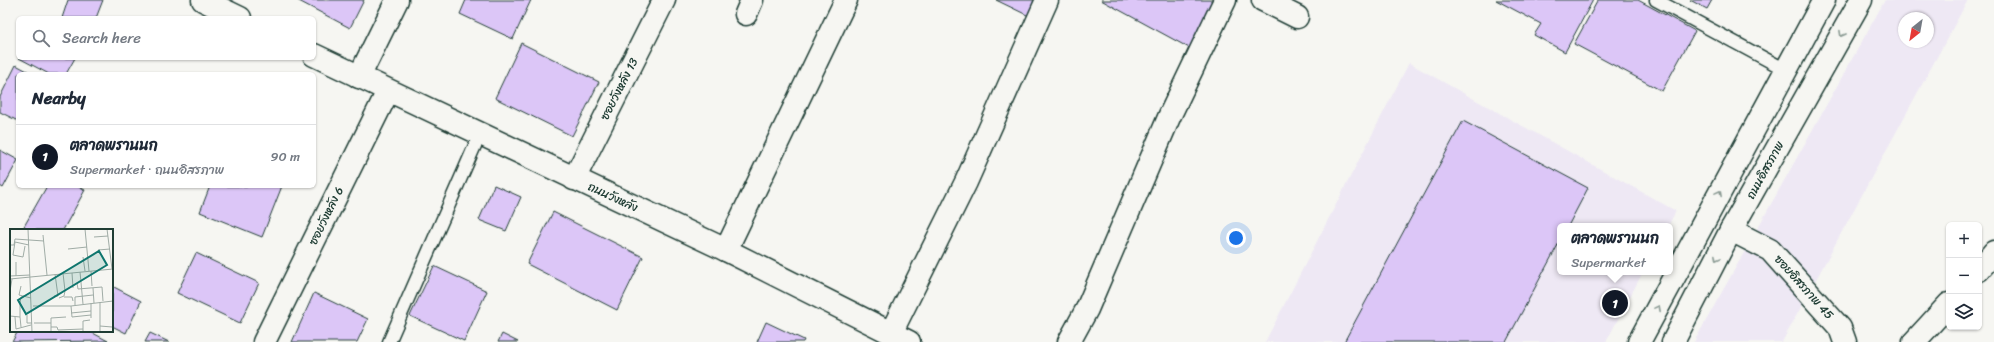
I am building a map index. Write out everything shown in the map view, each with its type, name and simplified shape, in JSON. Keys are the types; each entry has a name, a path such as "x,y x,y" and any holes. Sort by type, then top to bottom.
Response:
{"street":[{"path":"203,0 236,16"},
{"path":"359,77 397,0"},
{"name":"ซอยวังหลัง 13","path":"574,179 664,0"},
{"path":"726,250 846,0"},
{"path":"900,338 966,182 1047,0"},
{"path":"1069,342 1088,309 1170,115 1225,0"},
{"path":"1262,0 1297,17"},
{"path":"1639,342 1824,0"},
{"name":"ถนนอิสรภาพ","path":"1673,342 1731,230 1861,0"},
{"name":"ถนนวังหลัง","path":"316,55 388,91 726,250 900,338"},
{"name":"ซอยวังหลัง 6","path":"264,342 388,91"},
{"name":"ซอยอิสรภาพ 45","path":"1731,230 1770,250 1840,328 1848,341"},
{"path":"1982,266 1994,252"},
{"path":"1914,342 1946,307"}],"lane":[{"path":"1656,0 1786,70"},
{"path":"389,342 480,134"}],"shaded area":[{"path":"1885,0 1968,0 1782,342 1694,342"},
{"path":"1409,63 1676,211 1670,223 1557,223 1557,275 1641,275 1606,342 1265,342"}],"building":[{"path":"68,0 103,0 97,16 63,16"},
{"path":"297,0 364,0 350,28"},
{"path":"466,0 531,0 513,39 460,14"},
{"path":"996,0 1036,0 1029,16"},
{"path":"1101,0 1219,0 1193,50"},
{"path":"1496,0 1593,0 1565,52 1534,35 1541,24"},
{"path":"1598,0 1638,0 1695,31 1662,91 1574,44"},
{"path":"1690,0 1712,0 1707,9"},
{"path":"521,43 599,82 572,136 495,98"},
{"path":"23,60 74,60 67,72 45,72"},
{"path":"16,65 29,72 16,72 16,120 0,112 0,97"},
{"path":"1463,121 1588,188 1570,223 1557,223 1557,247 1506,342 1344,342"},
{"path":"0,150 16,159 16,164 3,188 0,186"},
{"path":"494,185 521,197 506,231 479,220"},
{"path":"46,188 81,188 85,190 64,229 23,229"},
{"path":"209,188 281,188 262,237 200,212"},
{"path":"553,212 643,257 617,310 527,264"},
{"path":"196,253 259,283 240,323 177,293"},
{"path":"434,266 487,291 464,341 410,316"},
{"path":"113,287 141,301 126,333 113,326"},
{"path":"314,293 368,319 357,342 292,342"},
{"path":"766,322 804,340 803,342 757,342"},
{"path":"17,332 91,332 108,341 12,342"},
{"path":"150,333 169,342 145,342"},
{"path":"502,334 518,342 498,342"}],"place":[{"name":"ตลาดพรานนก","path":"1615,303"}]}
